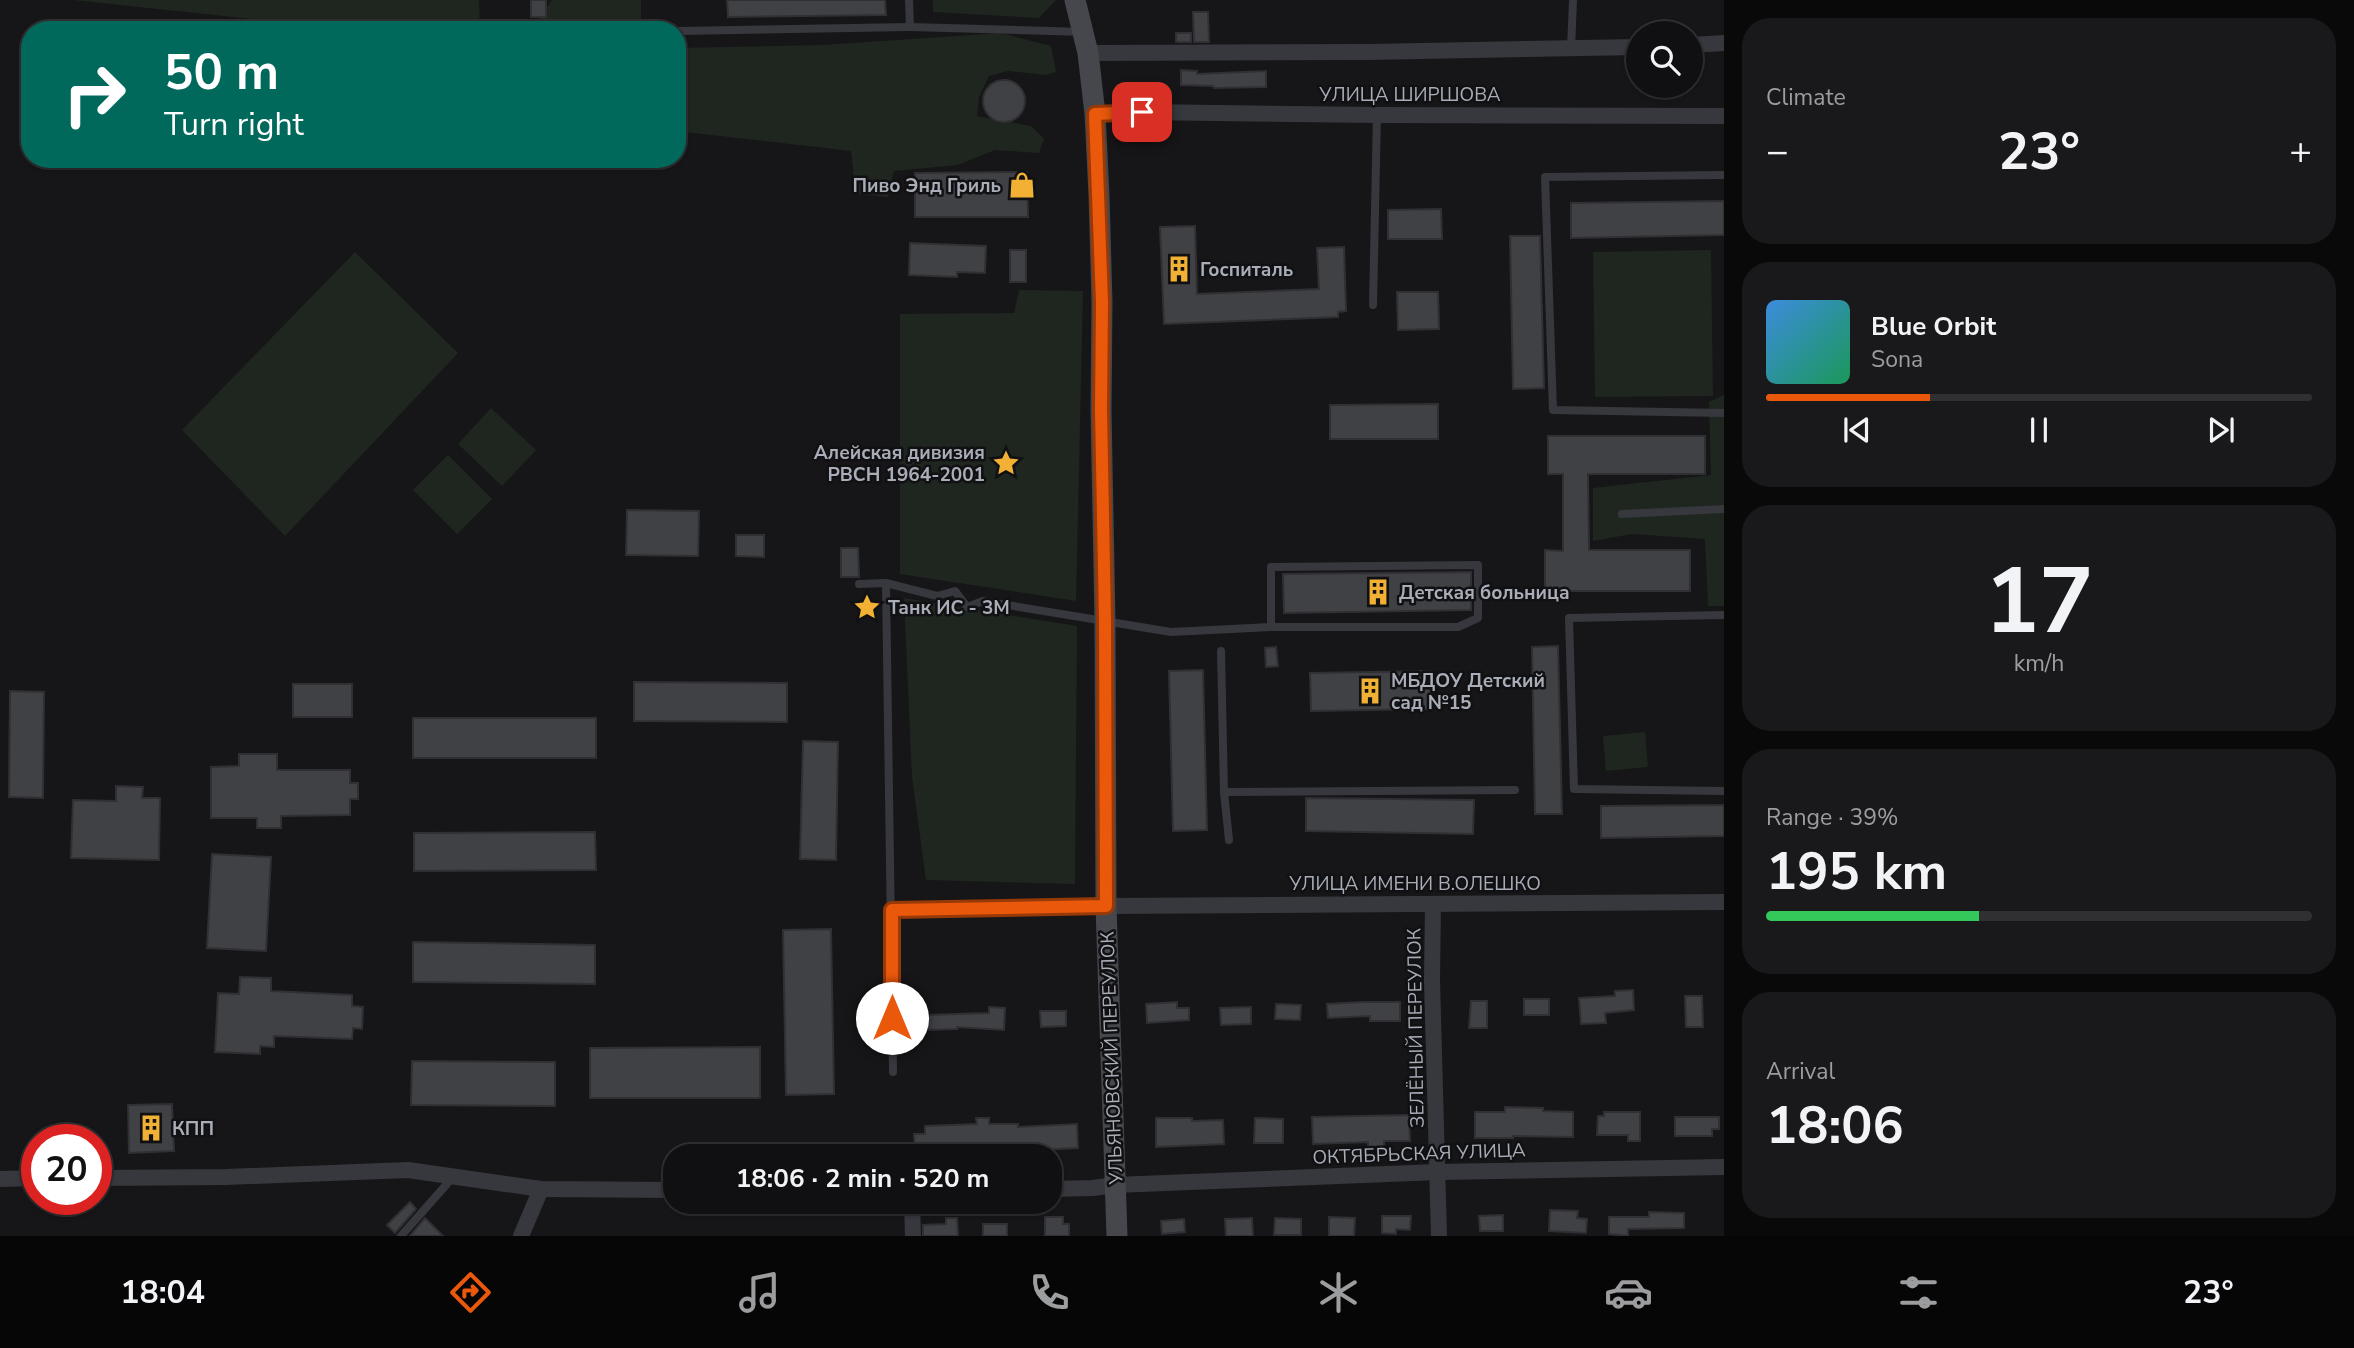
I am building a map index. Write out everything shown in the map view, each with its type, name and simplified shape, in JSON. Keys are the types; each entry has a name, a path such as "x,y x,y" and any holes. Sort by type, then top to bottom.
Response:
{"main road":[{"name":"УЛЬЯНОВСКИЙ ПЕРЕУЛОК","path":"1075,0 1088,53 1095,114 1102,302 1106,906 1117,1236"}],"street":[{"path":"1703,44 1724,43"},
{"path":"1088,53 1626,47"},
{"name":"УЛИЦА ШИРШОВА","path":"1095,114 1142,112 1377,116 1724,116"},
{"name":"УЛИЦА ИМЕНИ В.ОЛЕШКО","path":"1106,906 1724,902"},
{"name":"ЗЕЛЁНЫЙ ПЕРЕУЛОК","path":"1433,904 1432,980 1439,1236"},
{"name":"ОКТЯБРЬСКАЯ УЛИЦА","path":"1062,1189 1438,1172 1724,1167"},
{"path":"112,1178 226,1177 408,1170 541,1189 663,1190"},
{"path":"0,1178 21,1178"},
{"path":"521,1236 541,1189"},
{"path":"912,1214 913,1236"}],"lane":[{"path":"909,0 910,27"},
{"path":"1571,49 1573,0"},
{"path":"686,31 910,27 1083,32"},
{"path":"1374,305 1377,116"},
{"path":"1724,175 1545,177 1553,410 1724,414"},
{"path":"1622,514 1724,509"},
{"path":"859,584 886,583 937,596 955,591 967,607 983,601 1171,632 1270,626 1458,627 1478,618 1478,565 1270,566 1270,626"},
{"path":"886,583 893,1072"},
{"path":"1724,615 1569,618 1574,789 1724,791"},
{"path":"1221,651 1224,792 1229,840"},
{"path":"1224,792 1515,790"},
{"path":"892,910 1106,906"},
{"path":"401,1236 454,1176"}],"shaded area":[{"path":"73,0 479,0 480,21 270,21"},
{"path":"552,0 641,0 641,21 538,21"},
{"path":"933,0 1056,0 1039,18 933,12"},
{"path":"1001,33 1051,46 1056,72 1046,75 1008,71 989,76 979,97 977,116 1031,126 1044,139 1039,153 995,150 958,165 894,171 888,197 856,194 851,151 686,132 686,48 823,45"},
{"path":"1711,250 1713,396 1595,397 1593,252"},
{"path":"355,252 458,353 285,536 182,430"},
{"path":"1019,290 1083,291 1076,601 900,574 900,314 1014,313"},
{"path":"1724,395 1724,606 1708,606 1705,539 1632,534 1593,541 1593,488 1711,475 1709,402"},
{"path":"491,408 536,450 502,486 458,444"},
{"path":"448,455 492,499 457,534 413,490"},
{"path":"904,598 1077,626 1075,884 926,880 912,777"},
{"path":"1645,732 1648,767 1606,771 1603,736"}],"building":[{"path":"531,0 546,0 546,17 531,17"},
{"path":"727,0 885,0 886,15 728,17"},
{"path":"1193,12 1208,12 1209,42 1194,42"},
{"path":"1176,33 1191,33 1191,42 1176,42"},
{"path":"1181,70 1197,71 1197,74 1266,71 1266,87 1214,88 1181,85"},
{"path":"1004,80 1019,86 1025,101 1019,116 1004,122 989,116 983,101 989,86"},
{"path":"1027,172 1028,217 915,217 915,173"},
{"path":"1724,201 1724,235 1571,238 1571,203"},
{"path":"1441,209 1442,239 1388,239 1388,210"},
{"name":"Госпиталь","path":"1195,226 1197,294 1319,289 1317,248 1344,247 1346,311 1338,312 1338,317 1164,324 1160,227"},
{"path":"1510,236 1540,236 1544,388 1513,389"},
{"path":"910,243 986,246 985,273 957,272 957,277 909,275"},
{"path":"1010,250 1026,250 1026,282 1010,282"},
{"path":"1397,292 1438,292 1439,329 1398,330"},
{"path":"1438,404 1438,439 1330,439 1330,405"},
{"path":"1548,436 1705,436 1705,474 1588,474 1589,550 1690,550 1690,591 1545,591 1545,550 1563,551 1563,474 1548,474"},
{"path":"627,510 699,511 698,556 626,555"},
{"path":"736,535 764,535 764,557 736,556"},
{"path":"841,548 858,548 859,577 841,577"},
{"name":"Детская больница","path":"1471,572 1471,610 1284,613 1283,574"},
{"path":"1558,646 1562,814 1535,814 1532,647"},
{"path":"1276,647 1278,666 1266,667 1265,648"},
{"path":"1203,670 1207,830 1173,831 1169,671"},
{"name":"МБДОУ Детский сад №15","path":"1430,671 1431,709 1311,711 1310,673"},
{"path":"634,682 787,683 787,722 634,721"},
{"path":"293,684 352,684 352,717 293,717"},
{"path":"10,691 44,692 43,798 9,797"},
{"path":"413,718 596,718 596,758 413,758"},
{"path":"803,741 838,742 836,860 800,859"},
{"path":"239,754 277,754 277,770 350,770 350,783 358,783 358,799 350,799 350,815 281,816 281,828 257,828 257,818 211,818 211,767 239,766"},
{"path":"116,786 143,787 142,798 160,798 159,860 71,858 73,800 116,801"},
{"path":"1306,798 1474,800 1473,834 1306,831"},
{"path":"1724,805 1724,836 1601,838 1601,806"},
{"path":"595,832 596,870 414,871 414,833"},
{"path":"212,854 271,857 266,951 207,948"},
{"path":"831,929 834,1094 786,1095 783,930"},
{"path":"413,942 595,945 595,984 413,982"},
{"path":"240,977 271,978 271,991 352,995 352,1006 363,1007 362,1029 353,1028 352,1039 274,1036 274,1047 260,1046 260,1054 215,1052 218,993 239,994"},
{"path":"1633,990 1634,1010 1605,1013 1606,1023 1581,1024 1579,998 1615,996 1615,991"},
{"path":"1685,996 1702,996 1703,1027 1686,1027"},
{"path":"1524,999 1549,999 1549,1015 1524,1015"},
{"path":"1471,1001 1487,1001 1487,1028 1469,1028"},
{"path":"1177,1002 1177,1008 1189,1008 1189,1020 1147,1023 1146,1004"},
{"path":"1400,1002 1400,1021 1370,1021 1370,1016 1328,1018 1327,1004"},
{"path":"1276,1004 1301,1005 1300,1020 1275,1019"},
{"path":"989,1007 1005,1008 1004,1030 957,1027 927,1030 926,1015 989,1013"},
{"path":"1251,1007 1251,1024 1221,1025 1220,1008"},
{"path":"1040,1011 1066,1011 1066,1026 1041,1027"},
{"path":"760,1047 760,1098 590,1098 590,1048"},
{"path":"412,1061 555,1062 555,1106 411,1105"},
{"name":"КПП","path":"172,1104 174,1151 129,1153 128,1105"},
{"path":"1505,1107 1573,1112 1573,1137 1475,1138 1475,1112 1505,1112"},
{"path":"1604,1112 1640,1112 1640,1141 1628,1141 1628,1135 1597,1135 1598,1116 1604,1116"},
{"path":"1409,1115 1410,1141 1384,1141 1384,1151 1368,1151 1368,1142 1313,1144 1312,1117"},
{"path":"1675,1117 1719,1117 1719,1129 1712,1129 1712,1136 1675,1136"},
{"path":"976,1118 989,1118 989,1124 1018,1124 1018,1127 1077,1124 1078,1148 1062,1149 1062,1144 914,1144 914,1134 925,1134 925,1126 977,1124"},
{"path":"1156,1118 1223,1120 1224,1144 1156,1147"},
{"path":"1255,1118 1283,1119 1283,1143 1254,1143"},
{"path":"410,1202 416,1209 395,1233 387,1225"},
{"path":"1550,1210 1578,1211 1577,1218 1587,1219 1586,1233 1549,1231"},
{"path":"1649,1212 1684,1213 1684,1228 1628,1229 1628,1236 1609,1234 1609,1217 1649,1217"},
{"path":"1503,1215 1503,1231 1480,1231 1479,1216"},
{"path":"1382,1216 1411,1216 1410,1230 1396,1229 1396,1234 1382,1233"},
{"path":"1045,1217 1063,1217 1063,1224 1069,1224 1069,1236 1045,1236"},
{"path":"1329,1217 1355,1218 1354,1236 1329,1236"},
{"path":"425,1218 443,1236 410,1236"},
{"path":"946,1218 957,1218 958,1236 923,1236 923,1225 946,1224"},
{"path":"1252,1218 1253,1236 1226,1236 1225,1219"},
{"path":"1275,1218 1301,1219 1301,1235 1274,1235"},
{"path":"1184,1219 1185,1232 1162,1234 1161,1221"},
{"path":"983,1224 1007,1224 1007,1236 983,1236"}],"place":[{"name":"Пиво Энд Гриль","path":"1022,185"},
{"name":"Госпиталь","path":"1179,269"},
{"name":"Алейская дивизия РВСН 1964-2001","path":"1006,463"},
{"name":"Детская больница","path":"1378,592"},
{"name":"Танк ИС - 3М","path":"867,607"},
{"name":"МБДОУ Детский сад №15","path":"1370,691"},
{"name":"КПП","path":"151,1128"}],"route":[{"path":"892,1018 892,910 1106,906 1102,302 1095,114 1142,112"}]}
